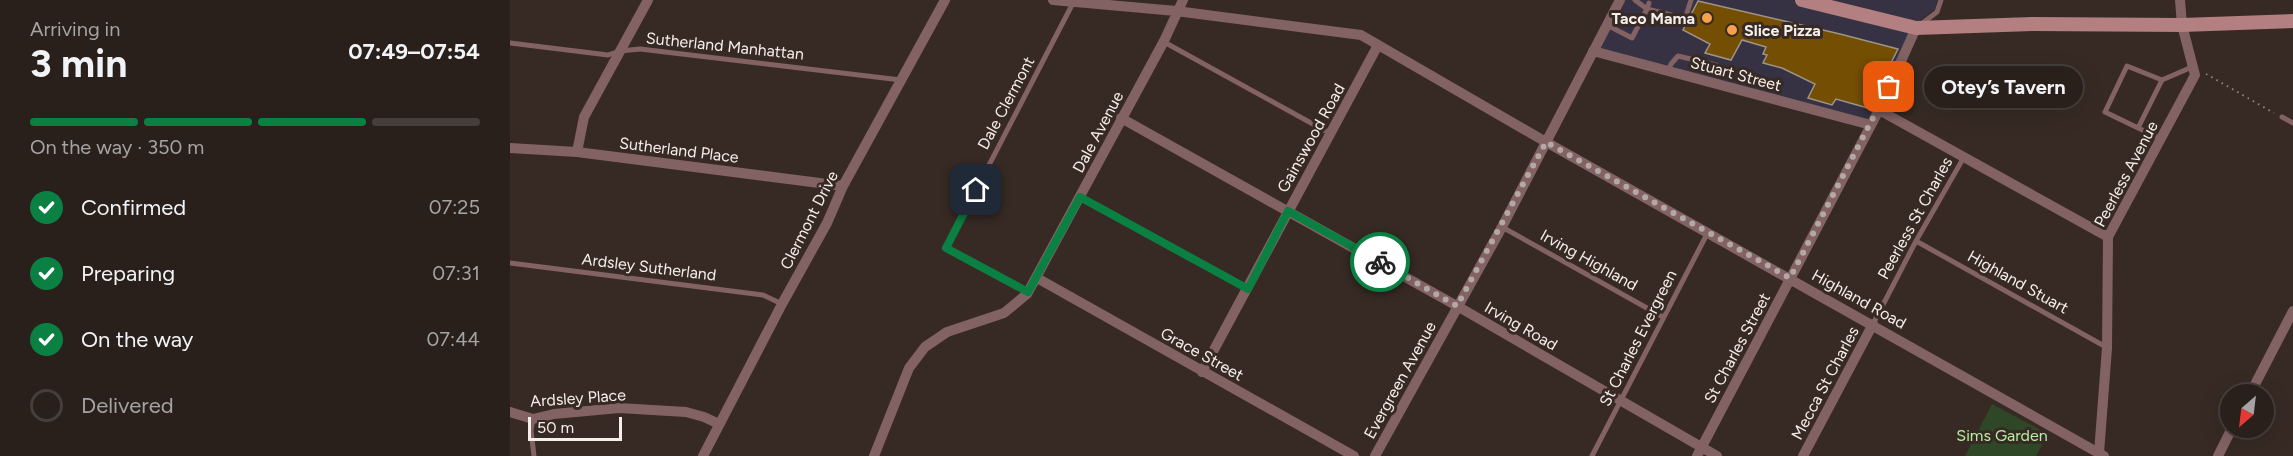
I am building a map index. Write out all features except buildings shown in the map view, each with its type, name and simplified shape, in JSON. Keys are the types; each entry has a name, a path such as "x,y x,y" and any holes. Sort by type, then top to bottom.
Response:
{"main road":[{"path":"1802,0 1916,28 2032,24 2182,25 2293,21"}],"street":[{"path":"577,152 584,117 648,0"},
{"name":"Clermont Drive","path":"703,456 827,223 843,186 945,0"},
{"name":"Highland Road","path":"1053,0 1176,11 1361,35 1546,142 2102,454"},
{"name":"Dale Avenue","path":"874,456 909,368 925,347 947,332 1004,313 1015,306 1028,292 1164,41 1183,0"},
{"name":"Evergreen Avenue","path":"1375,456 1502,227 1620,0"},
{"path":"2180,0 2182,25 2194,67"},
{"name":"St Charles Street","path":"1699,452 1879,110 1916,28"},
{"name":"Gainswood Road","path":"1202,372 1378,45"},
{"name":"Stuart Street","path":"1593,51 1871,125"},
{"name":"Peerless Avenue","path":"2102,454 2107,348 2108,237 2195,75 2194,67"},
{"path":"1879,110 2108,237"},
{"name":"Irving Road","path":"1121,118 1457,306 1620,402 1699,452 1717,456"},
{"name":"Sutherland Place","path":"510,148 577,152 843,186"},
{"name":"Grace Street","path":"1037,278 1354,456"},
{"path":"2255,384 2293,311"},
{"name":"Mecca St Charles","path":"1803,456 1873,324"},
{"name":"Ardsley Place","path":"510,412 533,419 554,414 619,408 686,412 719,424"},
{"path":"2218,456 2227,438"}],"lane":[{"path":"1635,0 1683,18 1686,16 1691,0"},
{"path":"1916,28 1937,12 1941,0"},
{"name":"Dale Clermont","path":"1028,292 946,248 1073,3"},
{"path":"1607,25 1632,38 1648,6"},
{"path":"1164,41 1331,134"},
{"name":"Sutherland Manhattan","path":"510,43 608,55 640,49 901,80"},
{"path":"1668,71 1678,56 1716,65"},
{"path":"2161,139 2105,112 2127,66 2162,80"},
{"path":"2138,128 2162,80 2194,67"},
{"path":"2282,117 2293,123"},
{"name":"Peerless St Charles","path":"1873,324 1916,241 1965,158"},
{"path":"1080,197 1248,289"},
{"name":"Irving Highland","path":"1502,227 1663,317"},
{"name":"St Charles Evergreen","path":"1592,456 1708,232"},
{"name":"Highland Stuart","path":"1916,241 2107,348"},
{"name":"Ardsley Sutherland","path":"510,263 763,295 782,304"},
{"path":"533,419 531,430 534,456"}],"path":[{"path":"2194,67 2282,117"}],"shaded area":[{"path":"1623,0 1938,0 1934,10 1916,23 1870,120 1597,50"}],"green space":[{"name":"Sims Garden","path":"1992,404 2048,434 2036,456 1965,456"}],"way so far":[{"path":"1380,262 1457,306 1502,227 1546,142 1790,278 1889,87"}],"place":[{"name":"Taco Mama","path":"1707,18"},
{"name":"Slice Pizza","path":"1732,30"},
{"name":"Otey’s Tavern","path":"1889,87"}],"route":[{"path":"976,190 946,248 1028,292 1080,197 1248,289 1288,211 1380,262"}]}
